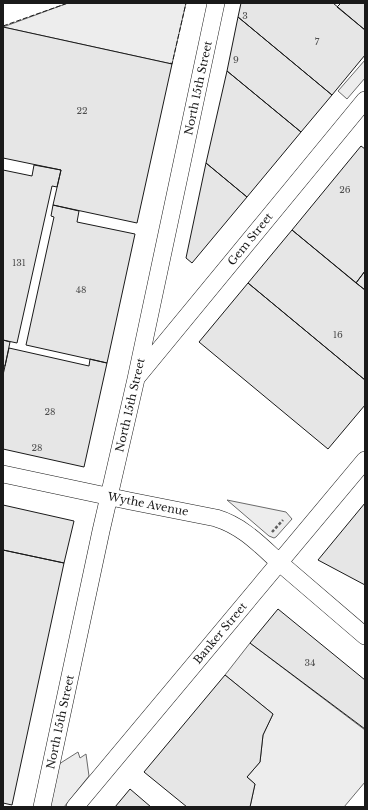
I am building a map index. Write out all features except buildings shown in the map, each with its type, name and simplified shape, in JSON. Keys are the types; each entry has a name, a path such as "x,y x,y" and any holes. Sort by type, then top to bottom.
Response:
{"street":[{"name":"North 15th Street","path":"42,807 136,379 216,3"},
{"name":"Gem Street","path":"136,379 365,100"},
{"name":"Banker Street","path":"75,807 365,460"},
{"name":"Wythe Avenue","path":"3,474 216,518 229,522 261,545 365,636"}],"path":[{"path":"269,536 283,520"},
{"path":"276,529 282,531"}],"shaded area":[{"path":"68,3 186,3 172,64 3,27"},
{"path":"365,60 365,78 347,99 338,91"},
{"path":"227,500 286,512 292,519 274,538 269,536"},
{"path":"250,643 365,730 365,782 344,807 250,807 255,784 247,777 260,762 263,735 273,714 225,675"},
{"path":"78,752 80,758 86,754 89,776 64,807 50,807 59,764"}],"fence":[{"path":"3,26 68,3"},
{"path":"170,63 172,64 186,3"}]}
